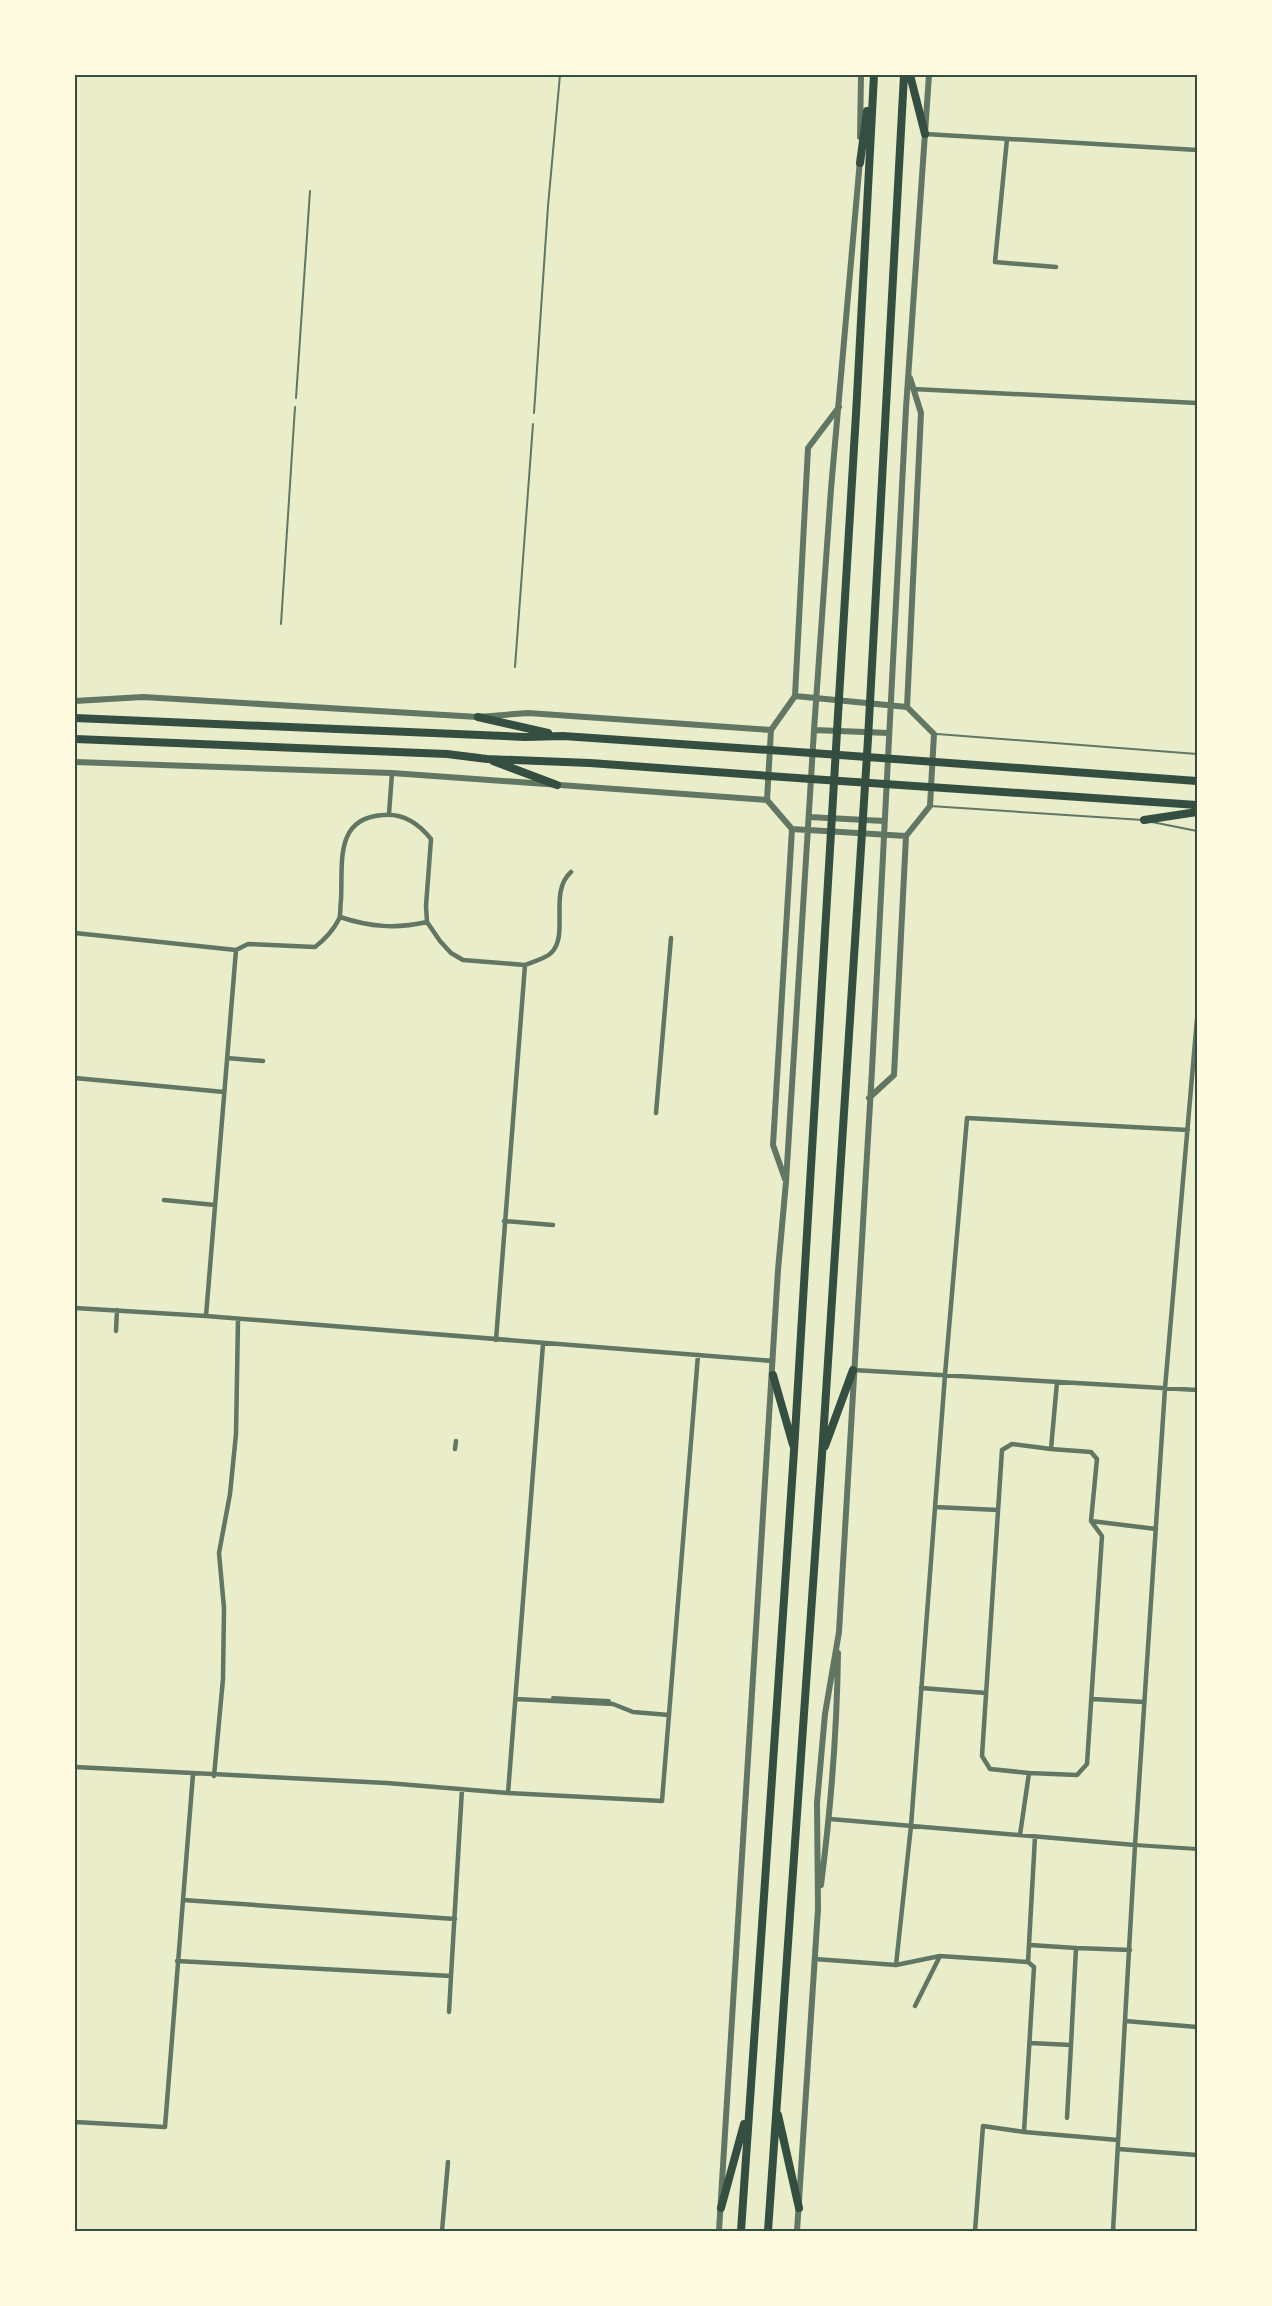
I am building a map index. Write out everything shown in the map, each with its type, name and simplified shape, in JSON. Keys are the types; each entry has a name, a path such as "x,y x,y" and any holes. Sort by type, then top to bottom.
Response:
{"highway":[{"path":"860,163 873,75"},
{"path":"741,2231 833,846 873,75"},
{"path":"768,2231 822,1455 868,739 904,75"},
{"path":"910,75 925,134"},
{"path":"478,717 563,736 812,753"},
{"path":"75,718 525,737 563,736"},
{"path":"75,738 447,754 487,759 590,763 811,779"},
{"path":"487,759 557,784"},
{"path":"822,1455 853,1370"},
{"path":"773,1375 794,1452"},
{"path":"776,2104 799,2208"},
{"path":"721,2208 749,2106"}],"main road":[{"path":"812,753 1197,781"},
{"path":"811,779 1197,805"},
{"path":"1144,820 1197,812"}],"street":[{"path":"719,2231 812,753 831,489 860,163 861,75"},
{"path":"818,1909 830,1819 837,1712 839,1632 872,1070 901,495 930,75"},
{"path":"925,134 1197,150"},
{"path":"1007,139 995,262 1056,267"},
{"path":"907,707 921,413 909,375"},
{"path":"913,389 1197,403"},
{"path":"767,801 771,730 795,696 808,448 839,406"},
{"path":"795,696 907,707 934,734 930,806 906,836 894,1076 870,1098"},
{"path":"75,700 143,697 478,717 528,713 771,730"},
{"path":"814,730 889,734"},
{"path":"75,762 392,773 767,801 792,829 906,836"},
{"path":"389,814 392,773"},
{"path":"75,933 236,950 248,944 315,947 322,942 340,917 345,839 354,824 368,816 389,814 414,822 431,839 426,906 428,922 451,953 463,960 525,965 549,955 555,949 561,888 564,878 571,872"},
{"path":"809,817 884,821"},
{"path":"786,1182 773,1145 792,829"},
{"path":"340,917 365,926 407,927 428,922"},
{"path":"656,1113 671,938"},
{"path":"206,1316 236,950"},
{"path":"496,1340 525,965"},
{"path":"1113,2231 1135,1845 1165,1388 1197,1019"},
{"path":"227,1058 263,1061"},
{"path":"75,1078 224,1092"},
{"path":"896,1965 911,1826 967,1118 1188,1130"},
{"path":"164,1200 215,1205"},
{"path":"504,1221 553,1225"},
{"path":"75,1308 773,1360"},
{"path":"116,1331 117,1310"},
{"path":"214,1776 223,1679 224,1608 219,1553 230,1494 236,1434 238,1319"},
{"path":"508,1793 543,1344"},
{"path":"75,1767 214,1776 387,1783 508,1793 662,1801 698,1355"},
{"path":"853,1370 1197,1390"},
{"path":"1051,1449 1057,1382"},
{"path":"455,1449 456,1442"},
{"path":"1012,1444 1051,1449 1091,1452 1097,1459 1091,1521 1102,1536 1088,1764 1077,1775 990,1769 982,1756 1002,1450 1012,1444"},
{"path":"935,1507 998,1510"},
{"path":"1091,1521 1156,1529"},
{"path":"797,2231 818,1909 818,1803 825,1714 839,1632"},
{"path":"921,1688 986,1693"},
{"path":"552,1698 609,1701"},
{"path":"516,1699 614,1704 633,1712 669,1715"},
{"path":"1092,1699 1144,1702"},
{"path":"1020,1835 1029,1773"},
{"path":"75,2122 165,2127 193,1774"},
{"path":"449,2012 462,1789"},
{"path":"830,1819 1197,1849"},
{"path":"1028,1962 1035,1837"},
{"path":"183,1900 455,1919"},
{"path":"1030,1945 1130,1950"},
{"path":"1066,2118 1076,1948"},
{"path":"815,1959 896,1965 940,1956 1028,1962 1034,1967 1024,2132"},
{"path":"915,2006 940,1956"},
{"path":"177,1961 451,1976"},
{"path":"1125,2021 1197,2027"},
{"path":"1030,2043 1071,2045"},
{"path":"975,2231 983,2126 1024,2132 1118,2139"},
{"path":"1118,2149 1197,2154"},
{"path":"442,2231 448,2162"}],"lane":[{"path":"534,413 548,206 560,75"},
{"path":"296,398 310,191"},
{"path":"280,624 295,407"},
{"path":"515,668 533,424"},
{"path":"934,734 1197,754"},
{"path":"930,806 1144,820 1197,831"}]}
